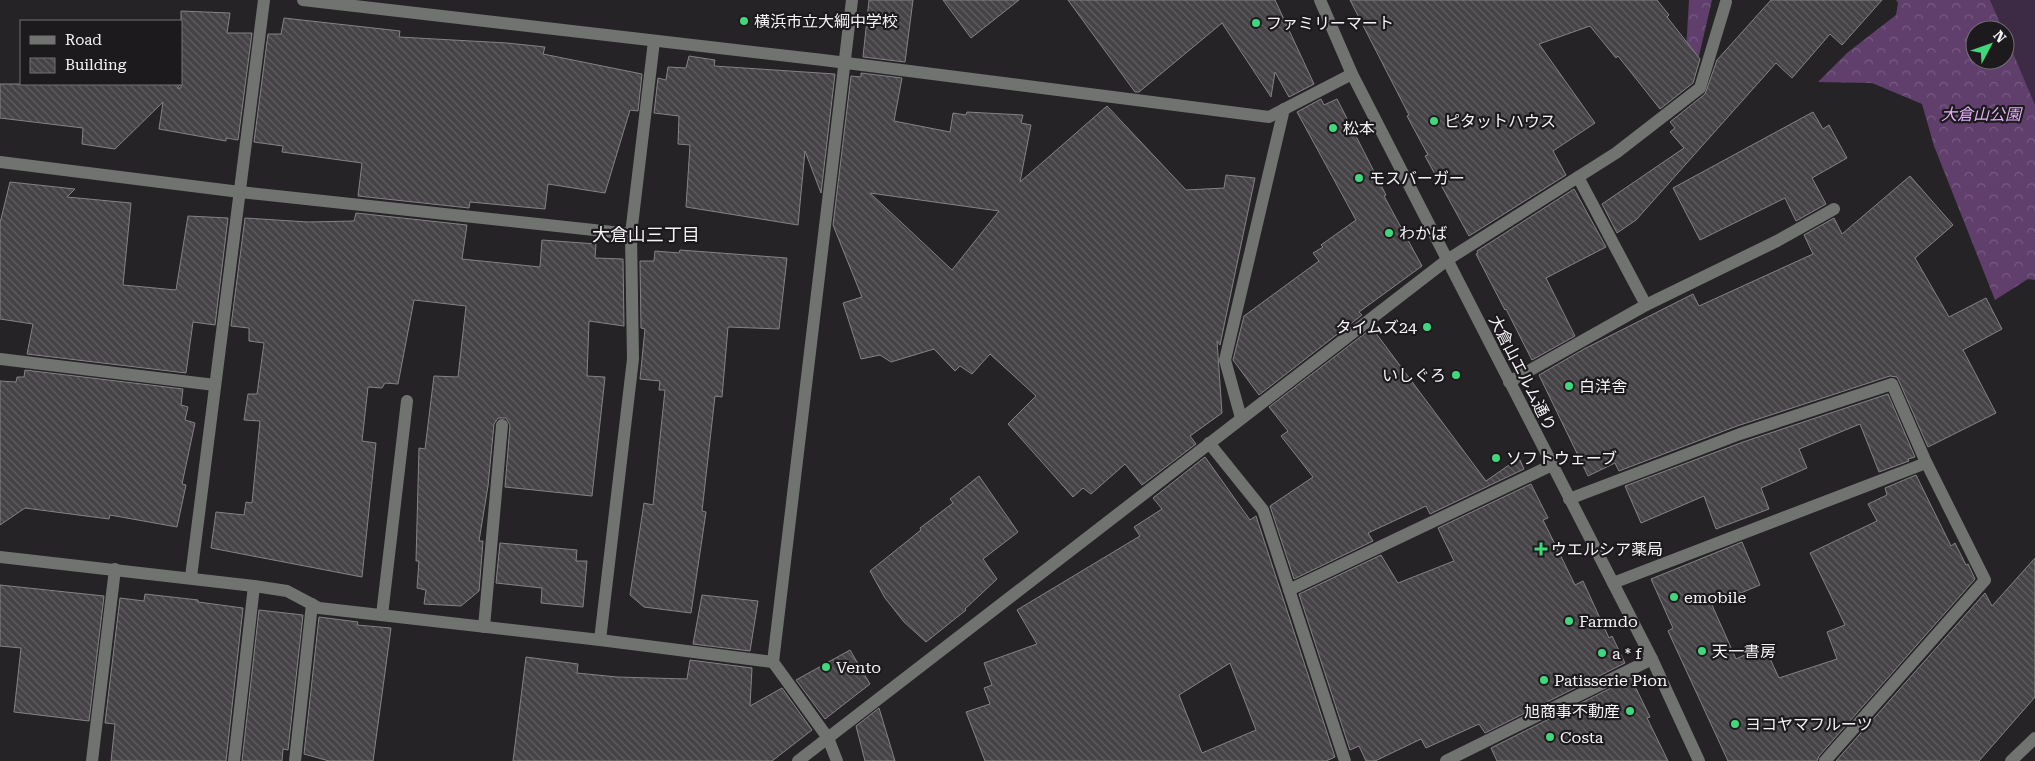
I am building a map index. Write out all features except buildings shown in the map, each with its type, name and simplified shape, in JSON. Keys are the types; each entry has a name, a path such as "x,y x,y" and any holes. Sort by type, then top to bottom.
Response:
{"street":[{"path":"191,578 264,0"},
{"path":"303,0 844,64 1269,117 1352,74"},
{"path":"837,761 828,738 773,662 852,0"},
{"name":"大倉山エルム通り","path":"1323,1 1352,74 1652,659 1699,761"},
{"path":"798,761 1447,260 1616,153 1700,88 1726,2"},
{"path":"600,640 633,359 631,234 654,41"},
{"path":"1241,418 1225,360 1284,110"},
{"path":"0,162 240,192 631,234"},
{"path":"1578,177 1646,305"},
{"path":"1510,382 1646,305 1777,241 1834,209"},
{"path":"0,358 216,385"},
{"path":"1569,498 1740,434 1892,384 1926,463 1985,580 1825,761"},
{"path":"382,614 407,401"},
{"path":"484,627 502,425"},
{"path":"1209,443 1264,510 1345,761"},
{"path":"1613,583 1926,463"},
{"path":"1289,590 1552,465"},
{"path":"0,557 191,578 287,591 319,608 773,662"},
{"path":"92,761 115,569"},
{"path":"234,761 254,586"},
{"path":"295,761 312,604"},
{"path":"1446,761 1652,659"},
{"path":"2011,761 2035,738"}],"green space":[{"path":"1689,0 1712,0 1695,73 1685,68"},
{"name":"大倉山公園","path":"1896,0 2035,0 2035,280 2028,279 1995,300 1934,146 1922,104 1872,83 1818,82 1847,53 1896,15 1898,3"}],"shaded area":[{"name":"大倉山公園","path":"1990,0 2035,0 2035,105 2015,58 2015,20 1999,20"}],"place":[{"name":"横浜市立大綱中学校","path":"744,21"},
{"name":"ファミリーマート","path":"1256,23"},
{"name":"ピタットハウス","path":"1434,121"},
{"name":"松本","path":"1333,128"},
{"name":"モスバーガー","path":"1359,178"},
{"name":"わかば","path":"1389,233"},
{"name":"タイムズ24","path":"1427,327"},
{"name":"いしぐろ","path":"1456,375"},
{"name":"白洋舎","path":"1569,386"},
{"name":"ソフトウェーブ","path":"1496,458"},
{"name":"ウエルシア薬局","path":"1541,549"},
{"name":"emobile","path":"1674,597"},
{"name":"Farmdo","path":"1569,621"},
{"name":"天一書房","path":"1702,651"},
{"name":"a * f","path":"1602,653"},
{"name":"Vento","path":"826,667"},
{"name":"Patisserie Pion","path":"1544,680"},
{"name":"旭商事不動産","path":"1630,711"},
{"name":"ヨコヤマフルーツ","path":"1735,724"},
{"name":"Costa","path":"1550,737"}],"district":[{"name":"大倉山三丁目","path":"646,235"}]}
